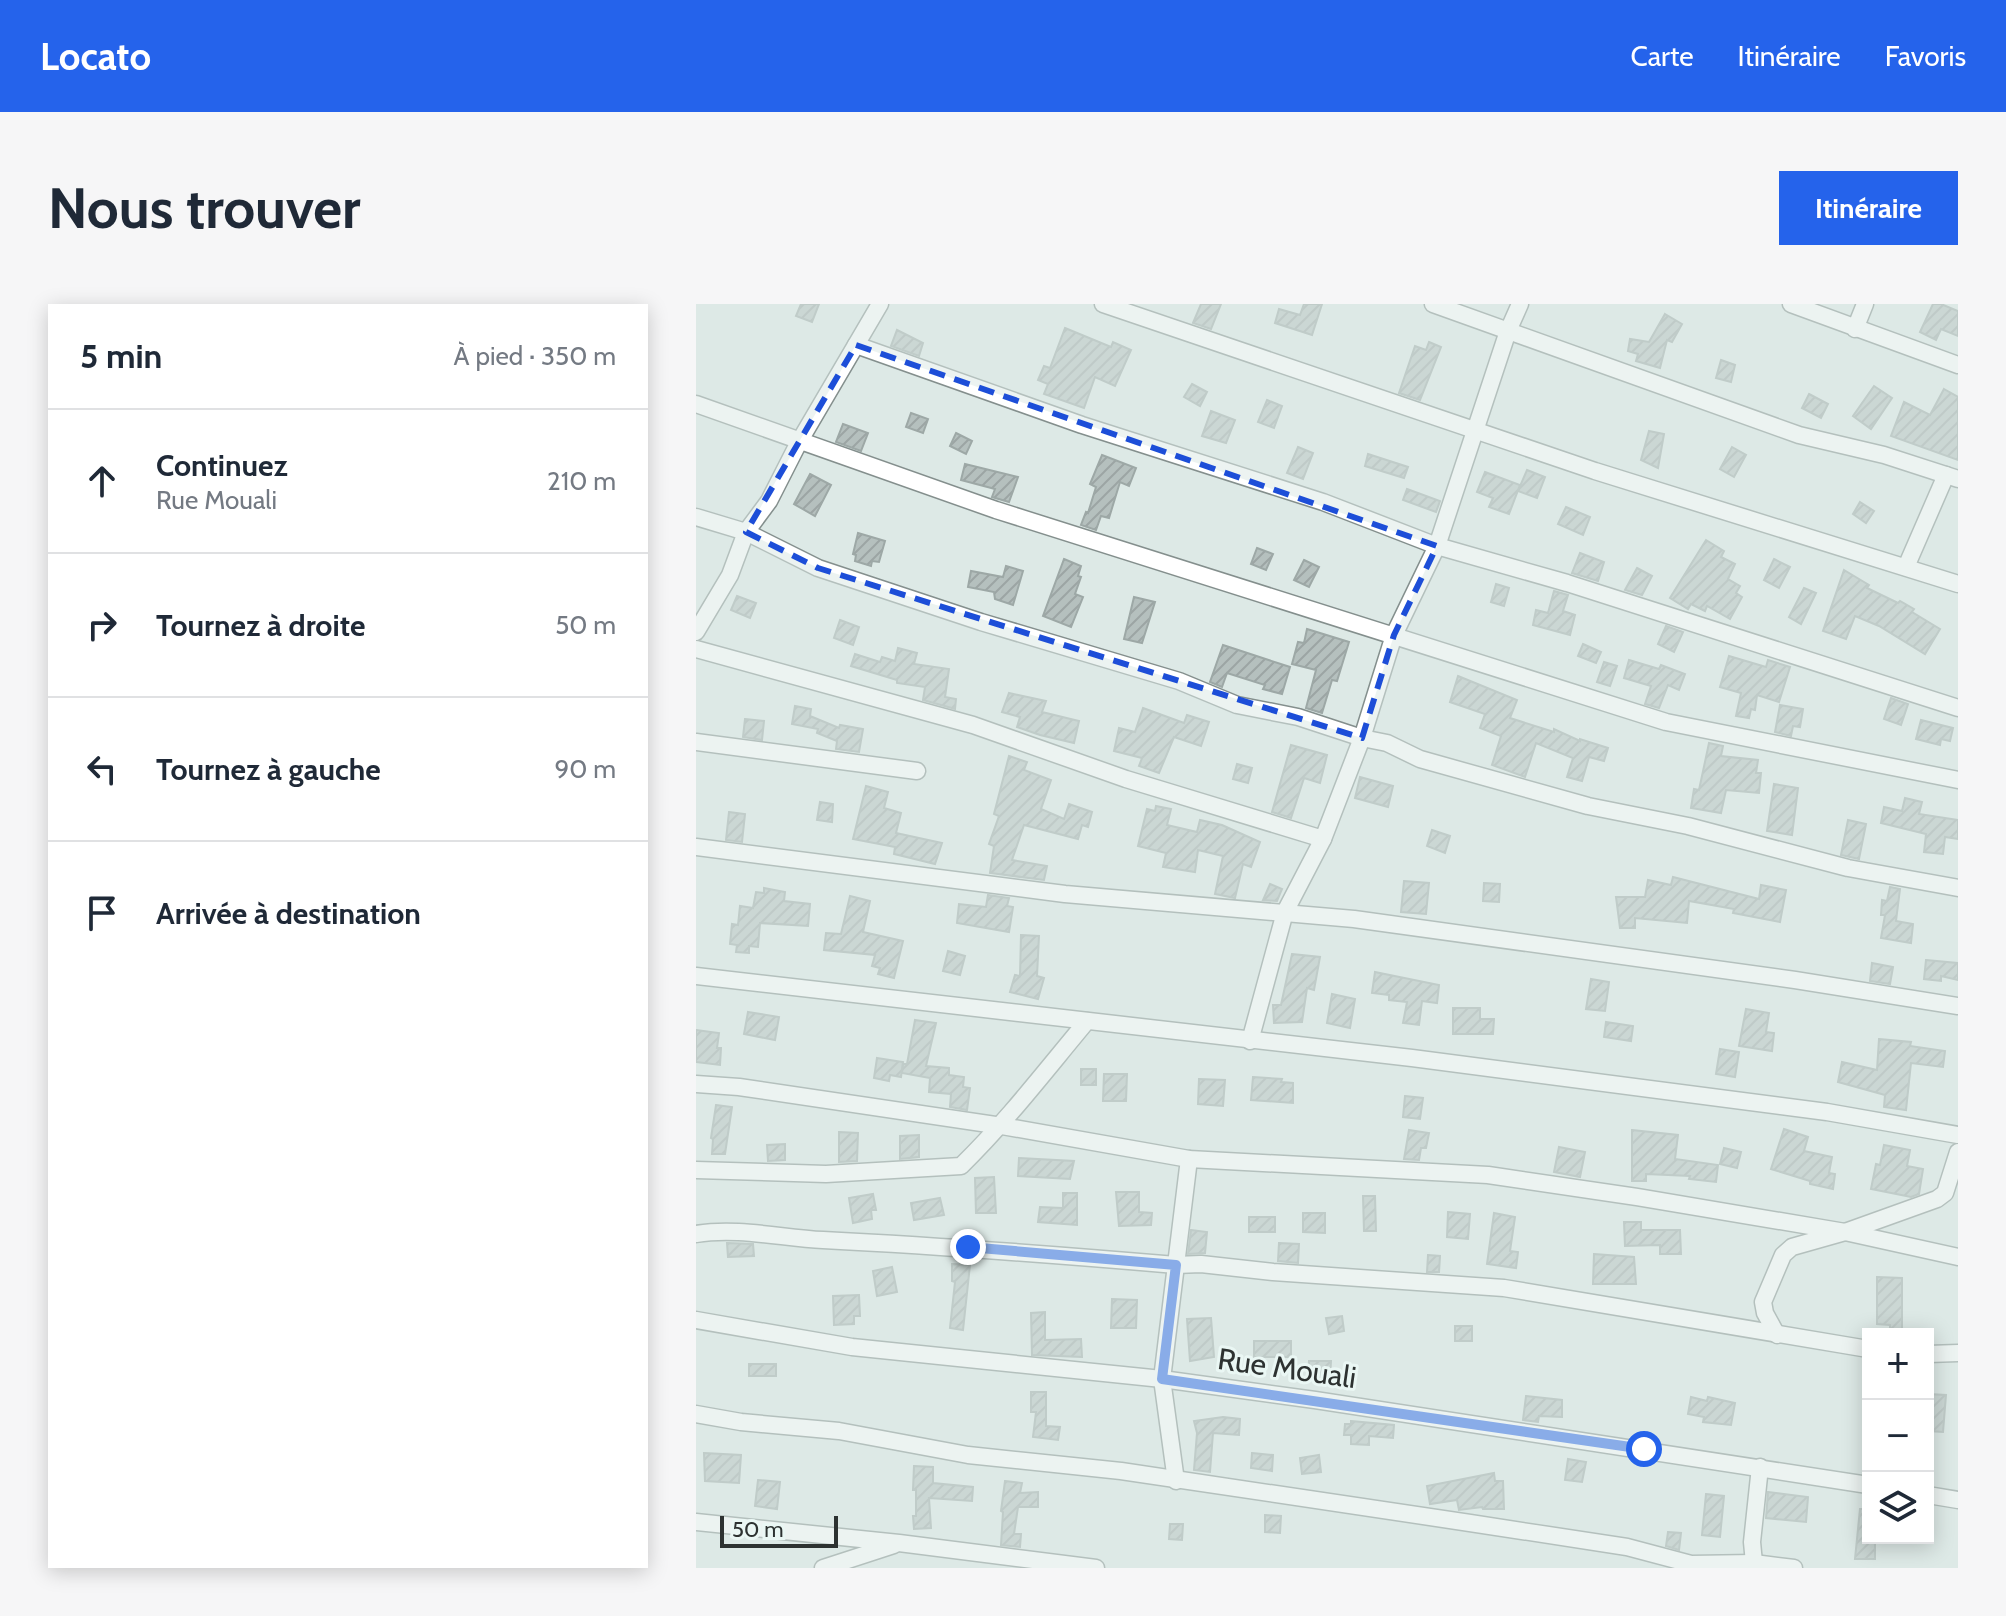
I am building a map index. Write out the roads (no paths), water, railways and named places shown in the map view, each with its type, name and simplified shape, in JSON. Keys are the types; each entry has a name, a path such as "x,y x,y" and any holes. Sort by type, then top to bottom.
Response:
{"street":[{"path":"696,632 730,575 746,532 769,501 799,442 880,304"},
{"path":"1103,304 1476,431 1835,548 1958,584"},
{"path":"1433,304 1799,435 1884,455 1952,477 1906,567"},
{"path":"1250,1041 1285,912 1323,839 1362,738 1394,635 1437,546 1508,331 1520,304"},
{"path":"1791,304 1958,365"},
{"path":"1855,329 1865,304"},
{"path":"856,345 1082,425 1323,502 1437,546 1567,583 1958,708"},
{"path":"696,404 996,510 1666,722 1958,780"},
{"path":"696,517 746,532 833,573 981,622 1179,681 1237,705 1298,717 1387,743 1420,759 1588,806 1688,826 1848,868 1958,888"},
{"path":"696,649 973,725 1126,779 1323,839"},
{"path":"696,742 917,771"},
{"path":"696,847 1065,894 1354,919 1958,1006"},
{"path":"696,976 1412,1058 1827,1112 1958,1135"},
{"path":"696,1170 826,1174 961,1166 1002,1126 1087,1021"},
{"path":"696,1084 739,1087 1002,1126 1189,1159 1488,1175 1845,1232 1958,1257"},
{"path":"1777,1335 1765,1313 1763,1302 1783,1255 1792,1247 1845,1232 1937,1199 1949,1185 1958,1152"},
{"path":"1176,1481 1162,1379 1189,1159"},
{"path":"696,1234 717,1231 968,1247 1504,1288 1862,1348"},
{"name":"Rue Mouali","path":"696,1320 852,1347 1162,1379 1315,1400 1862,1484"},
{"path":"1934,1354 1958,1353"},
{"path":"696,1414 741,1422 839,1431 968,1455 1121,1471 1627,1547 1691,1564 1754,1563 1794,1568"},
{"path":"1754,1563 1752,1542 1760,1467"},
{"path":"1934,1496 1958,1500"},
{"path":"696,1522 1096,1568"},
{"path":"823,1568 899,1543"}]}
